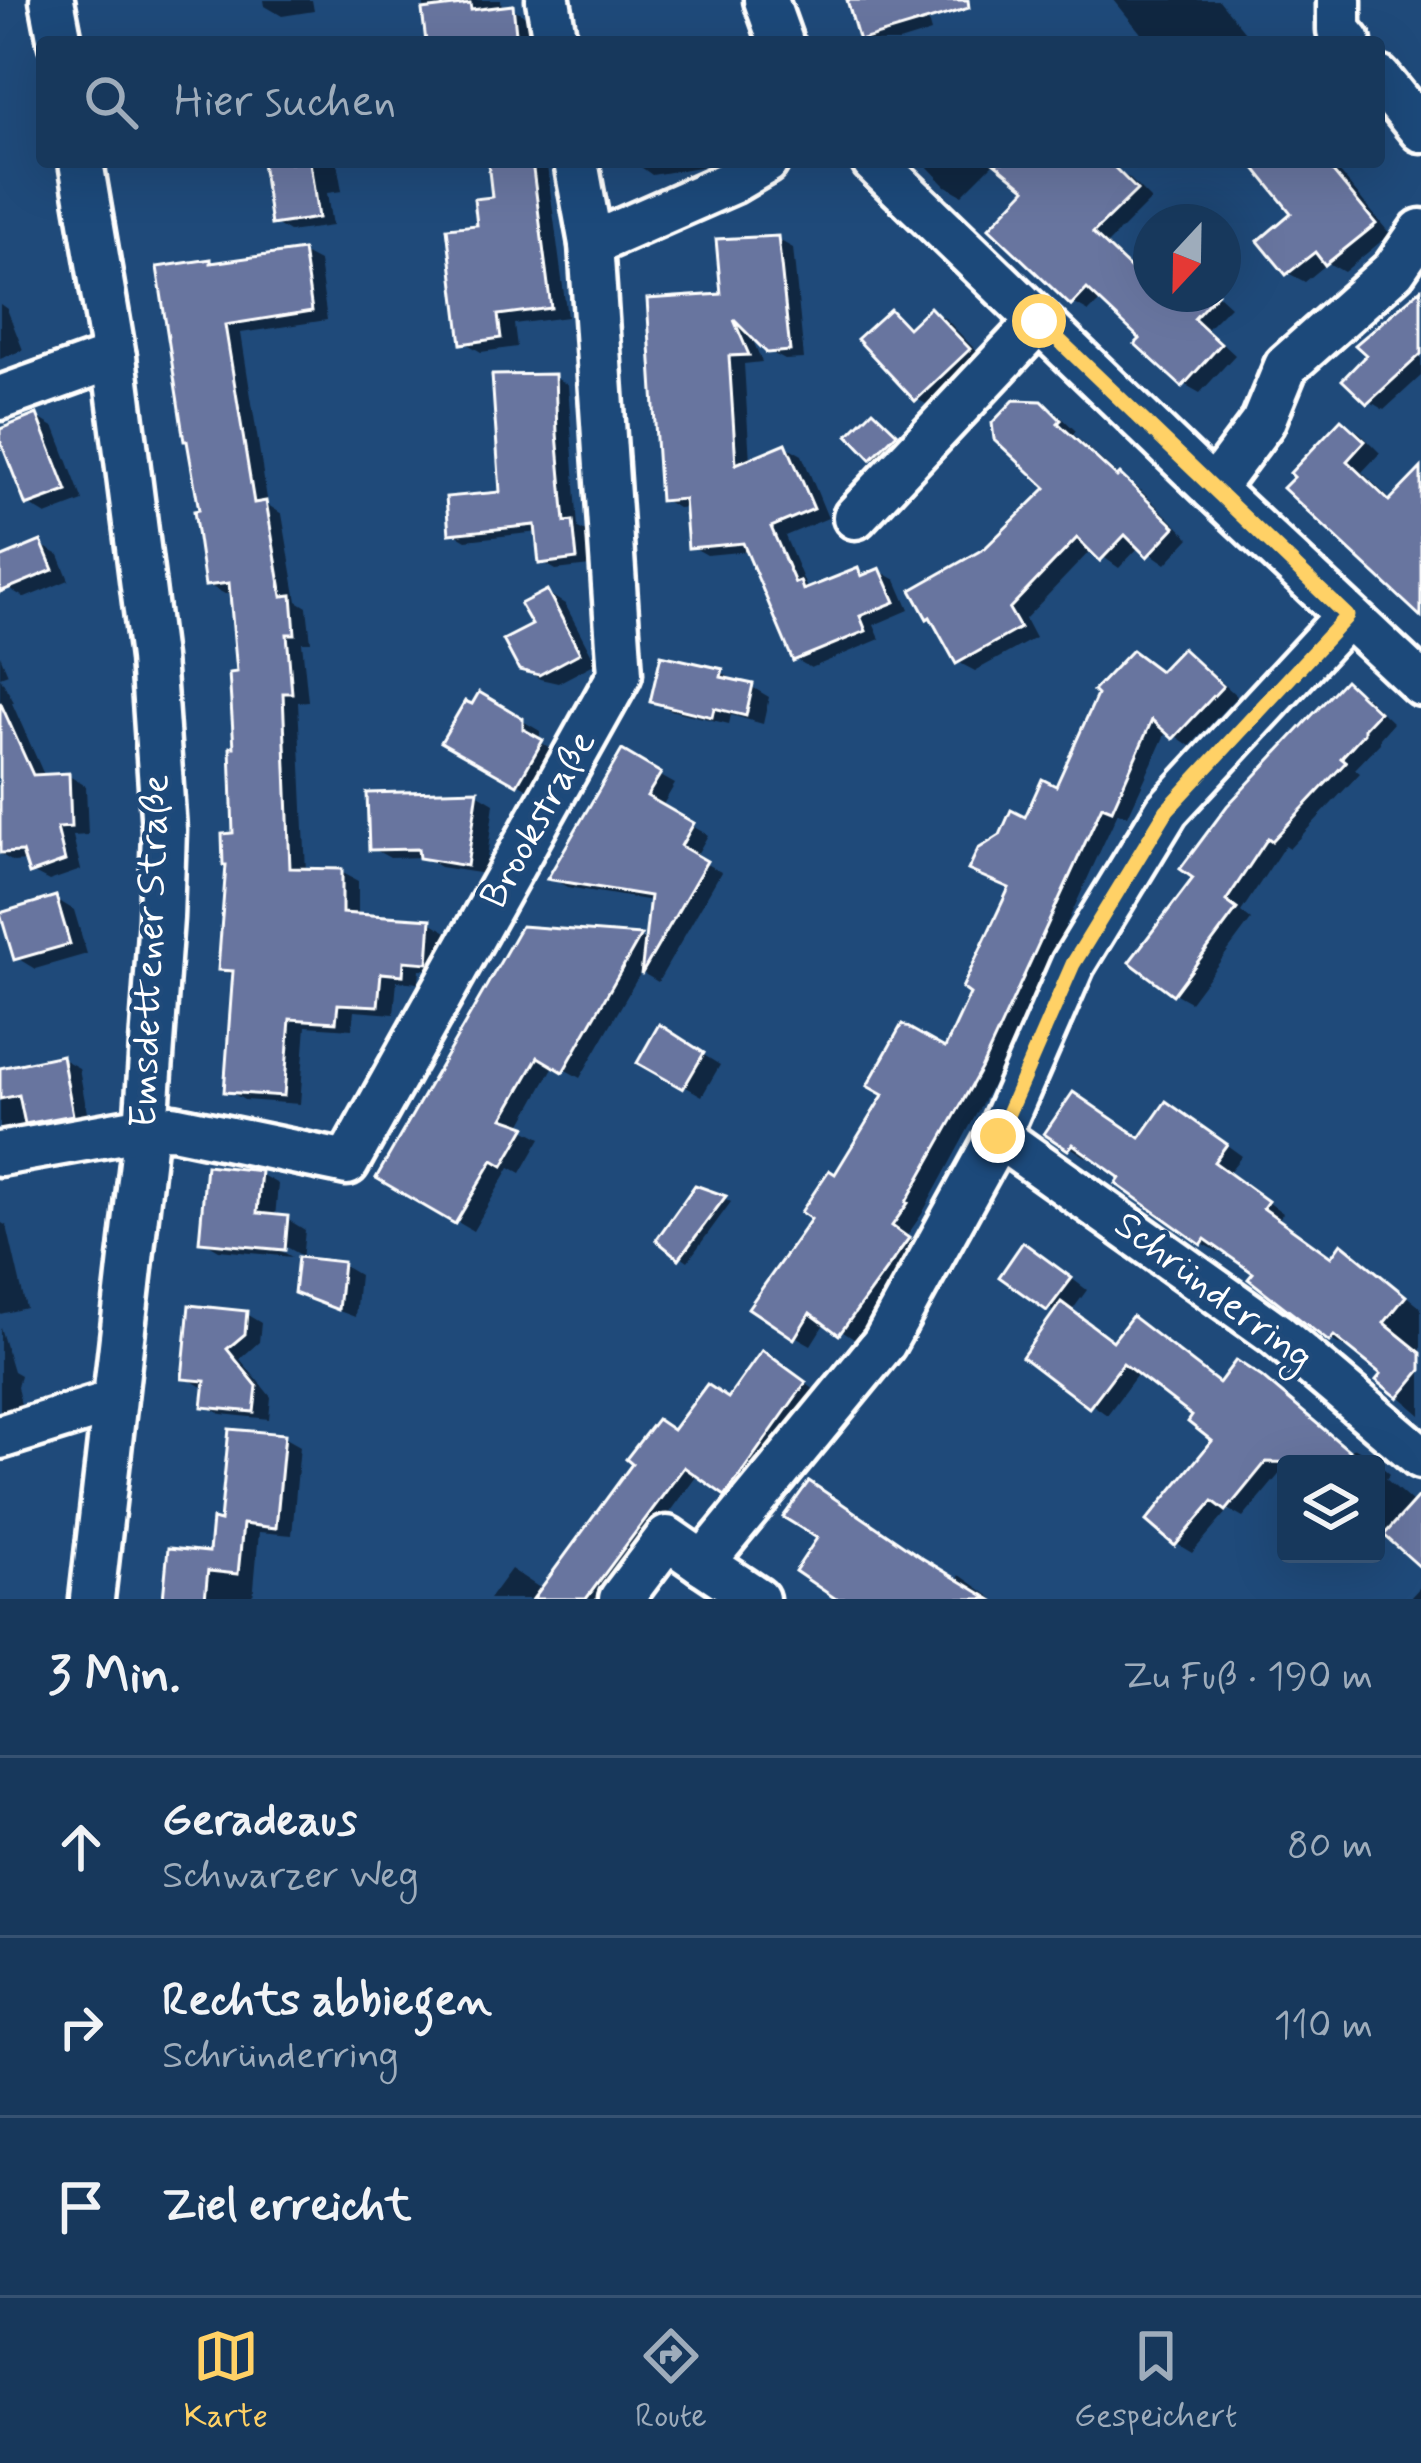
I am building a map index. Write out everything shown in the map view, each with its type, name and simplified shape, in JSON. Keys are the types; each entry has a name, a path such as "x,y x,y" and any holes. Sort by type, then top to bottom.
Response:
{"street":[{"path":"52,0 59,36"},
{"path":"548,0 554,36"},
{"path":"766,0 779,36"},
{"path":"1339,0 1339,30 1344,36"},
{"path":"1385,85 1421,130"},
{"name":"Emsdettener Straße","path":"83,168 114,357 152,658 164,830 146,1127 92,1599"},
{"name":"Brookstraße","path":"146,1127 173,1127 347,1162 620,674 591,244 577,168"},
{"path":"591,244 756,168"},
{"path":"880,168 1421,684"},
{"path":"1213,489 1263,422 1286,366 1394,270 1421,231"},
{"path":"855,517 1039,321"},
{"path":"0,398 114,357"},
{"path":"703,1563 884,1343 998,1136 1073,964 1167,810 1347,616"},
{"path":"0,1154 146,1127"},
{"name":"Schründerring","path":"998,1136 1276,1334 1421,1457"},
{"path":"0,1437 113,1402"},
{"path":"621,1599 667,1538 758,1599"}],"building":[{"path":"847,0 968,0 969,8 876,36 858,36"},
{"path":"513,5 516,36 425,36 422,10"},
{"path":"263,168 311,168 318,218 271,225"},
{"path":"489,168 533,168 551,308 498,315 501,338 461,344 447,228 477,225 474,199 492,197"},
{"path":"1000,168 1115,168 1137,190 1093,233 1133,271 1133,312 1200,312 1194,319 1221,344 1182,387 1135,344 1140,339 1087,289 1071,306 989,228 1026,189"},
{"path":"1255,168 1330,168 1376,224 1325,265 1315,252 1286,275 1258,241 1291,213"},
{"path":"778,236 790,351 767,353 734,320 749,355 729,356 736,464 786,443 814,509 771,527 795,583 800,581 803,590 858,568 861,576 880,568 895,602 860,616 866,631 793,661 743,543 688,548 684,499 660,501 647,299 721,294 716,239"},
{"path":"303,250 312,311 225,325 254,503 266,501 282,596 292,595 295,634 287,634 292,693 283,693 290,868 342,869 342,913 431,919 428,963 404,961 403,975 381,973 378,1006 338,1004 336,1022 290,1019 284,1096 224,1092 233,971 218,970 226,865 222,834 233,833 229,673 237,672 229,583 205,586 194,511 199,510 157,267"},
{"path":"1421,289 1421,354 1367,404 1342,380 1366,355 1355,345"},
{"path":"930,307 970,349 915,401 857,339 890,309 908,328"},
{"path":"555,374 565,522 573,521 577,559 539,564 535,525 449,534 446,497 500,492 492,375"},
{"path":"1014,400 1042,401 1061,420 1058,423 1175,527 1147,557 1125,535 1100,561 1077,538 1009,609 1020,628 956,664 911,590 985,548 1046,488 994,439 992,423"},
{"path":"873,410 897,433 871,459 848,435"},
{"path":"37,414 67,491 26,506 0,429"},
{"path":"1341,419 1365,441 1347,461 1389,501 1421,468 1421,617 1283,488 1294,477 1290,473"},
{"path":"41,541 53,570 0,592 0,558"},
{"path":"547,590 580,653 539,675 519,670 503,640 532,625 520,604"},
{"path":"1182,648 1223,686 1173,739 1152,720 1112,810 1102,806 982,1067 892,1226 909,1238 839,1335 810,1313 794,1339 748,1308 811,1219 801,1212 829,1170 835,1174 883,1095 867,1086 902,1024 945,1048 970,994 962,988 1009,888 968,870 978,849 1000,835 1011,810 1025,817 1042,779 1056,786 1097,695 1093,691 1132,650 1160,671"},
{"path":"661,655 723,669 721,677 753,684 746,716 714,708 712,717 650,702"},
{"path":"1345,680 1379,712 1341,758 1346,762 1272,841 1268,838 1226,901 1237,909 1173,995 1129,962 1193,878 1180,869 1227,806"},
{"path":"479,692 523,718 523,729 543,740 517,785 441,742 465,701 472,704"},
{"path":"0,702 33,775 69,773 71,827 57,828 65,861 29,874 22,852 0,853"},
{"path":"622,750 661,773 647,796 694,823 681,846 707,861 641,975 650,896 547,879"},
{"path":"478,790 467,866 419,858 418,849 369,850 367,793"},
{"path":"56,896 70,944 14,960 0,913"},
{"path":"521,926 641,935 563,1072 538,1057 503,1118 526,1126 503,1166 493,1160 455,1224 376,1178"},
{"path":"659,1024 704,1053 683,1089 637,1063"},
{"path":"62,1055 73,1115 25,1124 19,1095 0,1099 0,1068"},
{"path":"1073,1092 1140,1138 1166,1101 1227,1144 1214,1162 1268,1201 1263,1208 1331,1257 1341,1243 1406,1296 1384,1323 1421,1353 1421,1370 1398,1398 1376,1380 1381,1374 1334,1336 1329,1342 1248,1279 1253,1273 1205,1239 1201,1245 1116,1184 1120,1178 1073,1144 1068,1150 1044,1134"},
{"path":"206,1165 261,1171 257,1213 288,1216 285,1250 199,1242"},
{"path":"695,1185 726,1196 679,1259 656,1240"},
{"path":"1023,1242 1072,1278 1047,1311 999,1277"},
{"path":"298,1257 343,1262 338,1310 294,1293"},
{"path":"1061,1302 1113,1341 1132,1316 1219,1383 1236,1360 1354,1455 1277,1455 1277,1462 1266,1462 1226,1511 1213,1501 1175,1546 1146,1521 1212,1441 1188,1422 1192,1416 1123,1363 1089,1408 1022,1357"},
{"path":"189,1305 247,1311 245,1334 227,1349 257,1386 254,1412 202,1407 205,1381 182,1379"},
{"path":"762,1350 806,1382 725,1496 684,1467 586,1599 533,1599 632,1464 626,1459 657,1419 673,1430 707,1384 728,1398"},
{"path":"229,1429 285,1434 276,1528 243,1524 238,1574 208,1569 205,1599 163,1599 168,1548 209,1552 212,1519 220,1521"},
{"path":"809,1481 990,1599 836,1599 795,1571 817,1538 783,1517"},
{"path":"1421,1494 1421,1568 1385,1534"}],"route":[{"path":"998,1136 1073,964 1167,810 1347,616 1039,321"}]}
